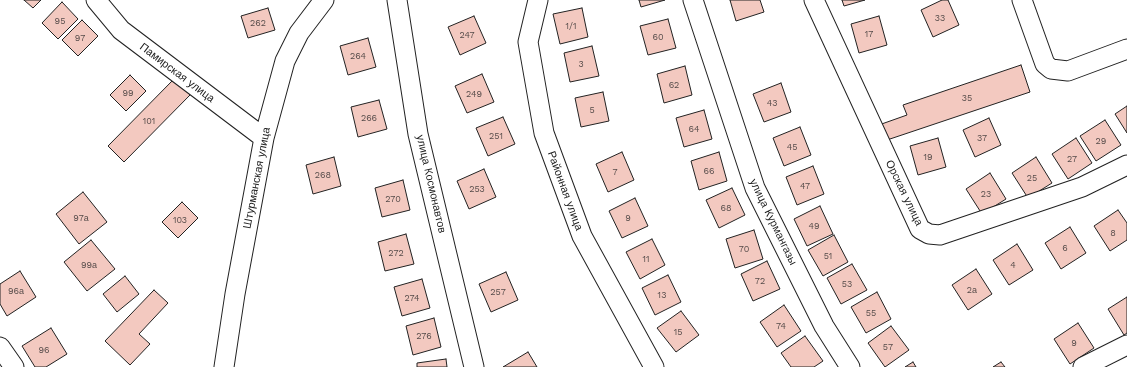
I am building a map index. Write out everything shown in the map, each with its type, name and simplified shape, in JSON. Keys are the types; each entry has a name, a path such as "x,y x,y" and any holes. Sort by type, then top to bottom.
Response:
{"street":[{"name":"Памирская улица","path":"96,0 121,30 264,138"},
{"name":"Штурманская улица","path":"224,367 235,294 264,138 285,60 299,33 324,0"},
{"name":"улица Космонавтов","path":"396,0 418,134 474,367"},
{"name":"Районная улица","path":"538,0 528,42 544,133 582,236 654,367"},
{"name":"улица Курмангазы","path":"693,0 755,188 824,326 850,367"},
{"name":"Орская улица","path":"814,0 920,229 929,234 940,235 1082,187 1127,165"},
{"path":"1022,0 1045,64 1051,69 1068,71 1127,49"},
{"path":"1083,367 1127,345"},
{"path":"0,347 14,367"}],"building":[{"path":"24,0 41,0 33,8"},
{"path":"639,0 665,0 641,7"},
{"path":"730,0 760,0 764,12 736,21"},
{"path":"842,0 865,0 844,6"},
{"path":"942,0 948,0 959,25 933,37 921,10"},
{"path":"62,2 78,19 58,39 42,23"},
{"path":"268,8 275,30 248,38 241,16"},
{"path":"582,8 588,37 560,44 553,14"},
{"path":"474,16 486,43 460,55 448,27"},
{"path":"879,16 887,45 859,53 851,24"},
{"path":"668,19 676,48 648,55 640,26"},
{"path":"82,20 98,36 78,56 62,40"},
{"path":"368,38 376,67 348,75 340,46"},
{"path":"592,46 599,76 570,82 564,53"},
{"path":"1021,65 1030,92 881,142 876,126 907,115 903,105"},
{"path":"685,66 692,95 664,103 657,74"},
{"path":"482,74 494,102 467,113 455,86"},
{"path":"130,75 146,91 126,111 110,95"},
{"path":"174,79 190,95 124,162 108,146"},
{"path":"781,83 791,112 764,122 753,94"},
{"path":"603,92 609,121 581,127 575,98"},
{"path":"379,100 387,129 358,137 351,107"},
{"path":"1127,106 1127,133 1115,114"},
{"path":"704,110 712,139 684,147 676,118"},
{"path":"503,117 515,144 488,156 476,128"},
{"path":"989,118 1001,145 975,157 963,130"},
{"path":"1105,120 1121,145 1096,161 1080,136"},
{"path":"800,127 811,155 784,166 773,138"},
{"path":"938,138 946,167 918,175 910,146"},
{"path":"1076,138 1092,163 1068,179 1052,154"},
{"path":"622,152 634,180 608,192 596,164"},
{"path":"719,152 727,181 699,190 691,161"},
{"path":"334,157 341,186 313,194 306,165"},
{"path":"1036,157 1052,183 1028,198 1012,173"},
{"path":"813,166 824,194 797,205 786,177"},
{"path":"484,169 496,197 469,209 457,181"},
{"path":"990,173 1006,199 982,214 966,189"},
{"path":"403,180 410,210 382,217 375,188"},
{"path":"732,188 745,215 719,228 706,200"},
{"path":"83,192 107,222 79,244 56,214"},
{"path":"635,198 648,226 622,238 609,211"},
{"path":"182,202 198,218 178,238 162,222"},
{"path":"820,206 833,234 807,246 794,219"},
{"path":"1118,210 1127,223 1127,240 1110,251 1094,226"},
{"path":"1070,227 1086,253 1061,269 1045,243"},
{"path":"754,230 763,259 735,268 726,239"},
{"path":"406,234 414,264 385,271 378,242"},
{"path":"834,235 848,262 823,276 808,250"},
{"path":"652,239 665,265 640,279 626,252"},
{"path":"91,240 115,269 87,291 64,262"},
{"path":"1017,244 1033,270 1009,285 993,260"},
{"path":"767,261 780,289 753,301 741,274"},
{"path":"852,264 867,290 841,304 827,278"},
{"path":"976,269 992,294 968,310 952,285"},
{"path":"20,271 36,297 7,316 0,304 0,284"},
{"path":"506,272 518,300 491,312 479,284"},
{"path":"668,275 681,302 655,315 642,288"},
{"path":"125,276 139,294 117,312 103,294"},
{"path":"422,279 430,308 402,316 394,287"},
{"path":"154,290 168,303 139,334 150,344 130,365 105,341"},
{"path":"877,292 891,319 866,333 851,307"},
{"path":"1127,297 1127,333 1124,335 1108,309"},
{"path":"784,305 801,331 777,347 760,322"},
{"path":"681,311 699,335 676,352 657,328"},
{"path":"434,318 441,347 413,355 406,326"},
{"path":"1078,323 1094,348 1070,364 1054,339"},
{"path":"891,326 909,350 885,367 868,343"},
{"path":"51,328 67,354 46,367 35,367 22,346"},
{"path":"805,336 823,361 814,367 791,367 781,353"},
{"path":"528,352 537,367 503,367"},
{"path":"446,359 447,367 417,367 417,363"},
{"path":"913,362 916,367 905,367"},
{"path":"1001,362 1005,367 993,367"}]}
